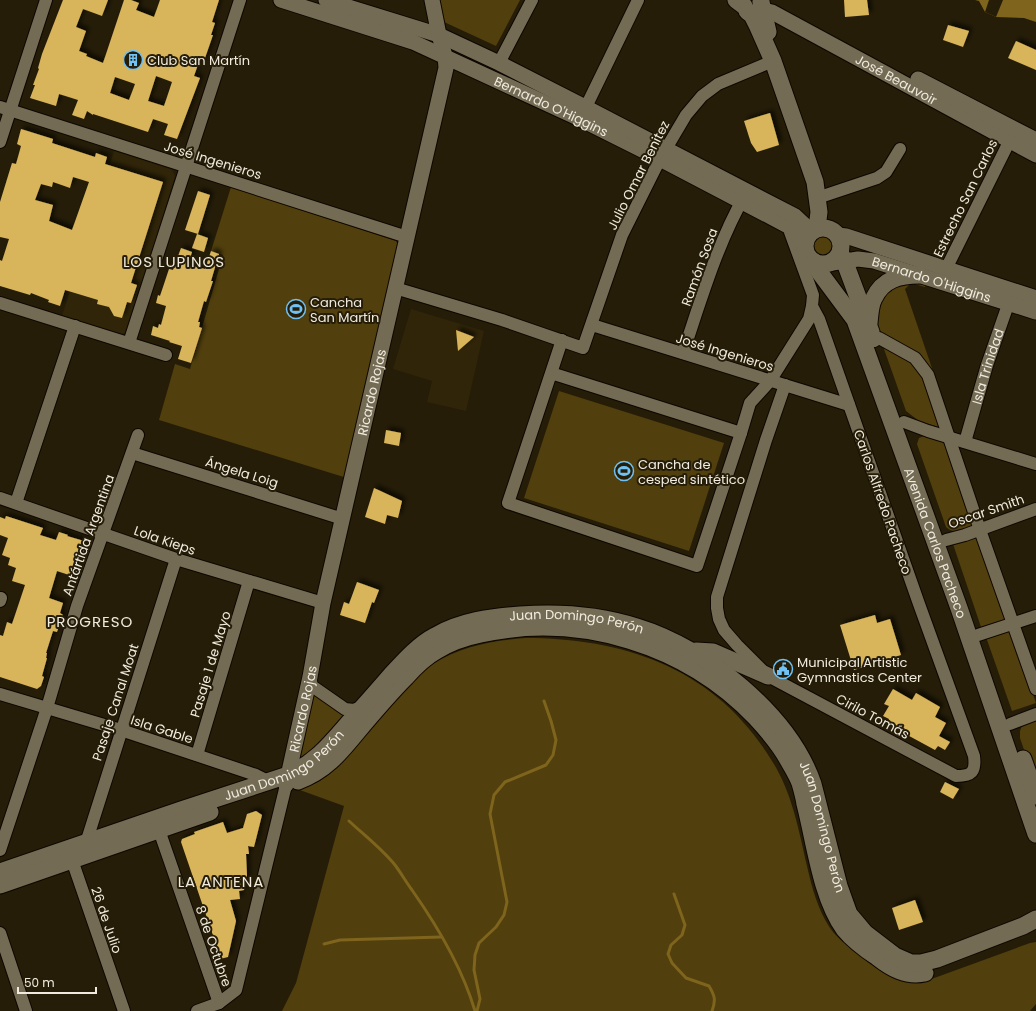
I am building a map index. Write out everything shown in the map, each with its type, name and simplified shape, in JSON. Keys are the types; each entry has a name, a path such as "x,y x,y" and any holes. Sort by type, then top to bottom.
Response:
{"main road":[{"path":"753,5 773,61"},
{"name":"Avenida Carlos Pacheco","path":"773,61 819,189 830,214 841,246 842,257 872,333 1036,796"},
{"name":"Avenida Carlos Pacheco","path":"819,189 819,212 814,229 805,241 811,259 855,320 956,600 1036,834"},
{"path":"814,229 823,227 829,228 836,233"},
{"path":"811,259 842,257"},
{"path":"872,333 873,298 886,283 895,278 904,275 919,275"},
{"name":"Juan Domingo Perón","path":"1,877 87,849 268,781 287,780 314,760 328,747 403,662 434,636 452,628 499,616 566,614 589,616 637,627 662,636 688,650 731,678 749,693 789,739 809,772 842,897 849,914 865,933 895,956 911,962 921,963 937,959 1016,929 1036,919"},
{"name":"Juan Domingo Perón","path":"1,877 72,860 87,849 159,830 287,780 316,773 328,764 343,749 387,697 422,661 435,651 479,634 524,627 553,626 588,630 632,641 659,650 686,663 726,690 741,703 765,728 787,756 800,784 822,876 834,912 850,936 887,966 910,974 924,973 1036,933"},
{"path":"688,650 713,652 768,676"}],"street":[{"path":"0,142 5,108 46,0"},
{"path":"129,343 240,0"},
{"name":"Bernardo O'Higgins","path":"281,0 413,42 582,113"},
{"name":"Bernardo O'Higgins","path":"326,0 439,35 499,63 582,113 744,196 795,216 814,229"},
{"name":"Ricardo Rojas","path":"287,780 310,676 323,603 445,76 445,56 432,0"},
{"path":"499,63 532,0"},
{"path":"582,113 638,0"},
{"name":"José Beauvoir","path":"753,5 772,12 1012,134 1036,140"},
{"name":"Julio Omar Benitez","path":"562,340 583,348 622,235 663,154 686,115 702,96 718,84 773,61"},
{"name":"José Ingenieros","path":"5,108 407,237"},
{"name":"José Beauvoir","path":"1012,134 1036,155"},
{"name":"Estrecho San Carlos","path":"943,275 1012,134"},
{"path":"819,189 846,189 877,178 886,172 900,149"},
{"name":"Bernardo O'Higgins","path":"744,196 788,226 797,234 811,259"},
{"name":"Ramón Sosa","path":"683,353 717,256 730,223 744,196"},
{"name":"Carlos Alfredo Pacheco","path":"788,226 811,259 813,295 812,306 819,320 974,756 975,765 972,772 966,776"},
{"name":"Bernardo O'Higgins","path":"836,233 853,238 943,275 1010,297 1036,300"},
{"name":"Bernardo O'Higgins","path":"842,257 874,261 919,275 943,275"},
{"path":"395,288 502,320 562,340 508,503 697,566 750,403 770,381 809,319 812,306"},
{"name":"Isla Trinidad","path":"965,442 987,365 1010,297"},
{"path":"0,303 166,355"},
{"name":"José Ingenieros","path":"592,325 849,405"},
{"path":"16,503 75,326"},
{"path":"872,333 878,338 914,358 928,375 948,437 1036,689"},
{"path":"550,373 741,433"},
{"path":"768,676 724,630 719,619 717,597 766,440 785,385"},
{"path":"904,422 1036,464"},
{"name":"Antártida Argentina","path":"0,850 47,708 77,606 138,435"},
{"name":"Ángela Loig","path":"132,453 343,518"},
{"name":"Lola Kieps","path":"0,498 176,559 323,603"},
{"name":"Oscar Smith","path":"946,540 980,530 1036,509"},
{"name":"Pasaje Canal Moat","path":"87,849 121,730 176,559"},
{"name":"Pasaje 1 de Mayo","path":"197,755 249,581"},
{"path":"978,635 1036,616"},
{"path":"310,676 312,686 346,709 354,710 364,705"},
{"name":"Cirilo Tomás","path":"768,676 956,776 966,776"},
{"name":"Isla Gable","path":"0,694 121,730 256,775 268,781"},
{"path":"1010,724 1036,714"},
{"path":"197,1011 219,1003 236,990 287,780"},
{"name":"8 de Octubre","path":"159,830 219,1003"},
{"name":"26 de Julio","path":"72,860 124,1011"},
{"path":"0,933 26,1011"}],"shaded area":[{"path":"437,0 520,0 496,46 444,22"},
{"path":"975,0 1036,0 1036,22 1024,18 996,17 985,12 979,1"},
{"path":"114,151 170,169 175,176 129,329 122,334 62,316"},
{"name":"Cancha San Martín","path":"231,187 396,241 399,247 347,478 159,420 175,364 190,369 223,255 211,251"},
{"path":"822,232 831,236 835,245 831,254 822,258 813,254 809,245 813,236"},
{"path":"911,278 927,283 925,287 911,283 905,289 935,377 919,358 886,338 878,329 876,323 876,304 883,292 893,285"},
{"path":"411,309 484,331 466,411 427,402 432,381 393,369"},
{"path":"885,348 912,363 923,376 940,427 919,421 906,411 884,349"},
{"name":"Cancha de cesped sintético","path":"559,391 724,443 689,551 524,498"},
{"path":"924,436 946,443 973,526 955,531 952,531 946,527 917,444 919,438"},
{"path":"977,536 1007,619 981,627 953,544"},
{"path":"1010,629 1036,703 1012,711 986,637"},
{"path":"525,638 599,644 633,653 666,665 697,682 725,703 750,730 779,773 794,812 816,898 822,914 830,928 838,937 880,971 894,978 909,982 926,981 1036,942 1036,1004 1030,1011 282,1011 296,983 344,806 286,785 308,785 316,783 327,776 356,746 412,681 433,664 455,653 478,645"},
{"path":"315,692 345,715 326,740 299,761"},
{"path":"1036,720 1036,785 1020,738 1020,731 1023,723"}],"pier":[{"path":"989,0 1003,0 996,17 985,12"}],"building":[{"path":"63,0 108,0 102,16 83,9 76,27 86,31 79,51 87,54 86,56 103,63 124,0 131,0 139,3 136,10 154,17 160,0 219,0 212,22 215,23 211,35 213,35 204,61 200,59 194,76 200,78 177,139 164,135 168,124 153,119 148,132 93,115 87,111 84,119 72,115 78,100 59,94 56,106 30,98 35,85 33,85 39,69 42,54","holes":["156,76 172,82 164,106 148,101","115,77 135,84 129,100 110,93"]},
{"path":"844,0 867,0 869,15 845,17"},
{"path":"948,25 969,31 963,47 943,40"},
{"path":"1016,41 1036,50 1036,70 1008,58"},
{"path":"770,113 779,145 757,152 751,143 744,121"},
{"path":"21,129 53,139 52,143 95,157 96,153 107,157 105,164 163,182 131,283 137,285 131,303 127,302 122,318 114,316 109,307 97,304 98,300 65,290 60,306 48,302 49,300 31,293 30,295 0,286 0,260 2,261 9,239 0,237 0,202 12,163 16,164 21,146 17,144","holes":["73,177 89,182 72,230 49,221 53,205 35,200 41,184 52,187 53,182 70,188"]},
{"path":"198,191 210,195 198,234 185,230"},
{"path":"197,234 208,238 204,252 192,248"},
{"path":"181,248 192,252 188,265 205,269 211,251 219,254 211,281 213,281 206,302 204,301 198,322 200,322 199,327 202,328 191,363 178,359 182,346 151,335 153,326 158,328 159,324 161,325 166,306 156,303 158,295 160,296 169,269 173,270"},
{"path":"456,330 474,337 458,351"},
{"path":"386,430 401,433 399,446 384,443"},
{"path":"374,488 402,501 398,518 387,515 385,524 365,517"},
{"path":"6,516 43,528 40,535 56,540 59,532 84,541 86,545 75,577 57,571 49,598 63,603 60,613 63,615 57,632 53,631 46,653 47,658 42,676 44,677 41,686 37,689 0,677 0,635 3,636 7,622 12,624 25,585 12,581 16,568 8,565 10,558 2,555 8,538 0,535 0,517 5,519"},
{"path":"357,582 379,590 374,603 372,602 365,623 340,615 344,602 349,604"},
{"path":"875,615 877,623 890,619 901,655 854,670 840,625"},
{"path":"893,689 912,700 916,693 940,707 935,717 946,723 939,736 950,742 945,750 938,746 935,750 887,724 889,719 883,716 889,706 884,704"},
{"path":"945,782 959,789 953,799 940,792"},
{"path":"256,811 262,815 254,847 248,846 249,854 246,854 247,875 244,890 239,891 240,899 230,900 236,921 228,957 220,959 181,842 182,839 195,834 194,832 223,822 227,833 243,828 247,814"},
{"path":"915,900 923,922 899,930 892,908"}],"waterway":[{"path":"477,1011 480,999 474,970 475,955 479,943 496,927 504,915 507,902 490,814 494,795 505,782 546,765 553,755 556,740 544,701"},
{"path":"349,821 390,859 422,904 456,963 470,995 475,1011"},
{"path":"674,894 685,925 682,935 671,945 668,954 672,963 686,978 709,986 714,998 712,1011"},
{"path":"324,944 340,940 441,937"}],"place":[{"name":"Club San Martín","path":"133,60"},
{"name":"Cancha San Martín","path":"296,309"},
{"name":"Cancha de cesped sintético","path":"624,471"},
{"name":"Municipal Artistic Gymnastics Center","path":"783,669"}],"district":[{"name":"LOS LUPINOS","path":"174,262"},
{"name":"PROGRESO","path":"90,622"},
{"name":"LA ANTENA","path":"221,882"}]}
